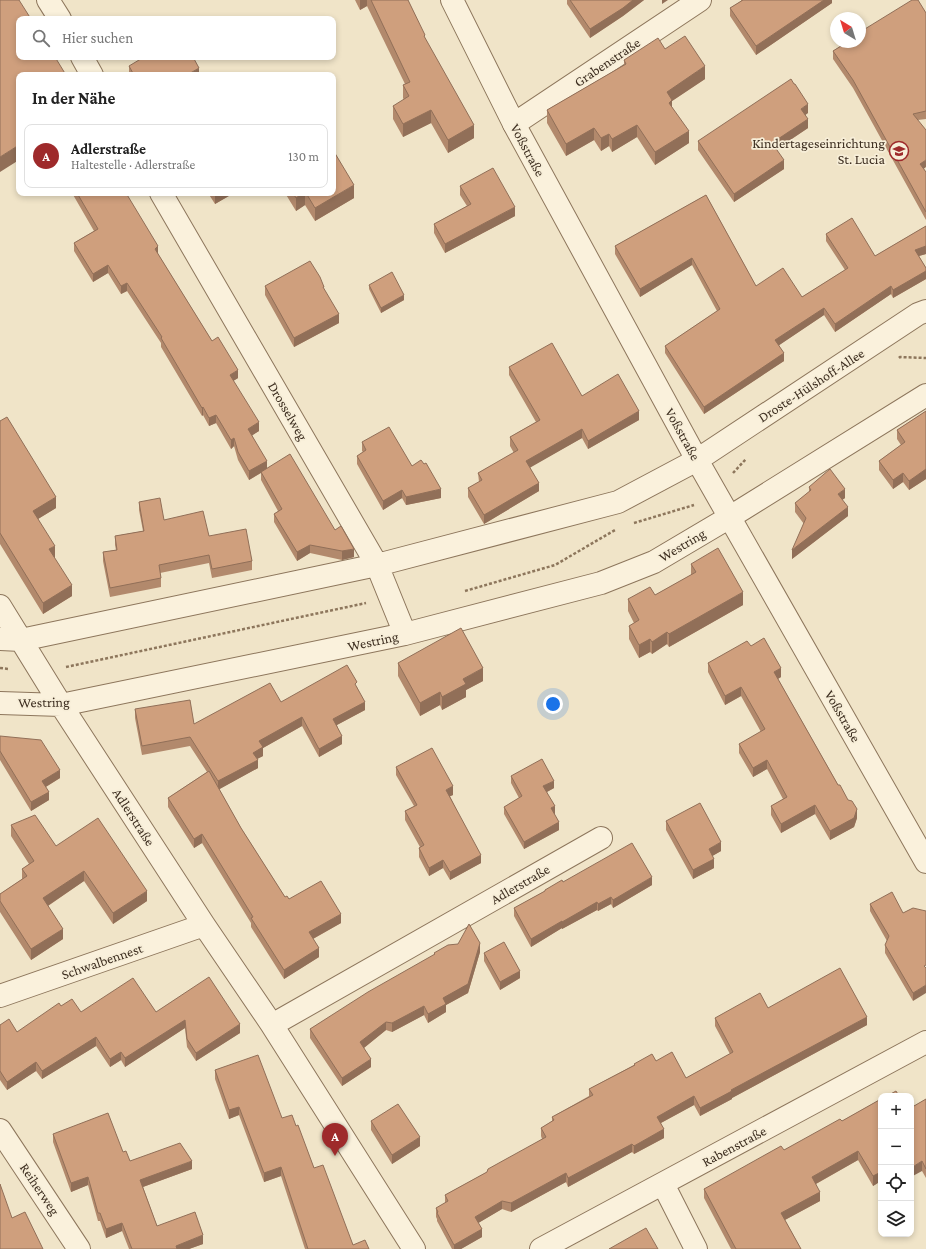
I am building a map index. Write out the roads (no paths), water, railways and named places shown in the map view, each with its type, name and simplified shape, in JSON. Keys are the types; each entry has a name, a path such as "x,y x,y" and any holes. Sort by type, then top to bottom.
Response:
{"street":[{"path":"48,0 58,16"},
{"name":"Voßstraße","path":"452,0 514,124 697,460 926,862"},
{"name":"Grabenstraße","path":"514,124 700,0"},
{"path":"84,60 90,72"},
{"name":"Drosselweg","path":"163,196 377,565 405,634"},
{"name":"Droste-Hülshoff-Allee","path":"697,460 918,314 926,311"},
{"path":"730,517 926,395"},
{"path":"11,639 377,565 618,502 697,460"},
{"name":"Westring","path":"0,703 61,705 405,634 600,583 654,562 730,517"},
{"name":"Adlerstraße","path":"0,606 11,639 42,672 61,705 204,925 272,1025 414,1249"},
{"name":"Adlerstraße","path":"272,1025 601,838"},
{"name":"Schwalbennest","path":"0,996 204,925"},
{"name":"Rabenstraße","path":"541,1249 926,1042"},
{"name":"Reiherweg","path":"0,1130 79,1249"},
{"path":"662,1184 696,1249"}],"place":[{"name":"Kindertageseinrichtung St. Lucia","path":"899,151"},
{"name":"Adlerstraße","path":"335,1156"}]}
